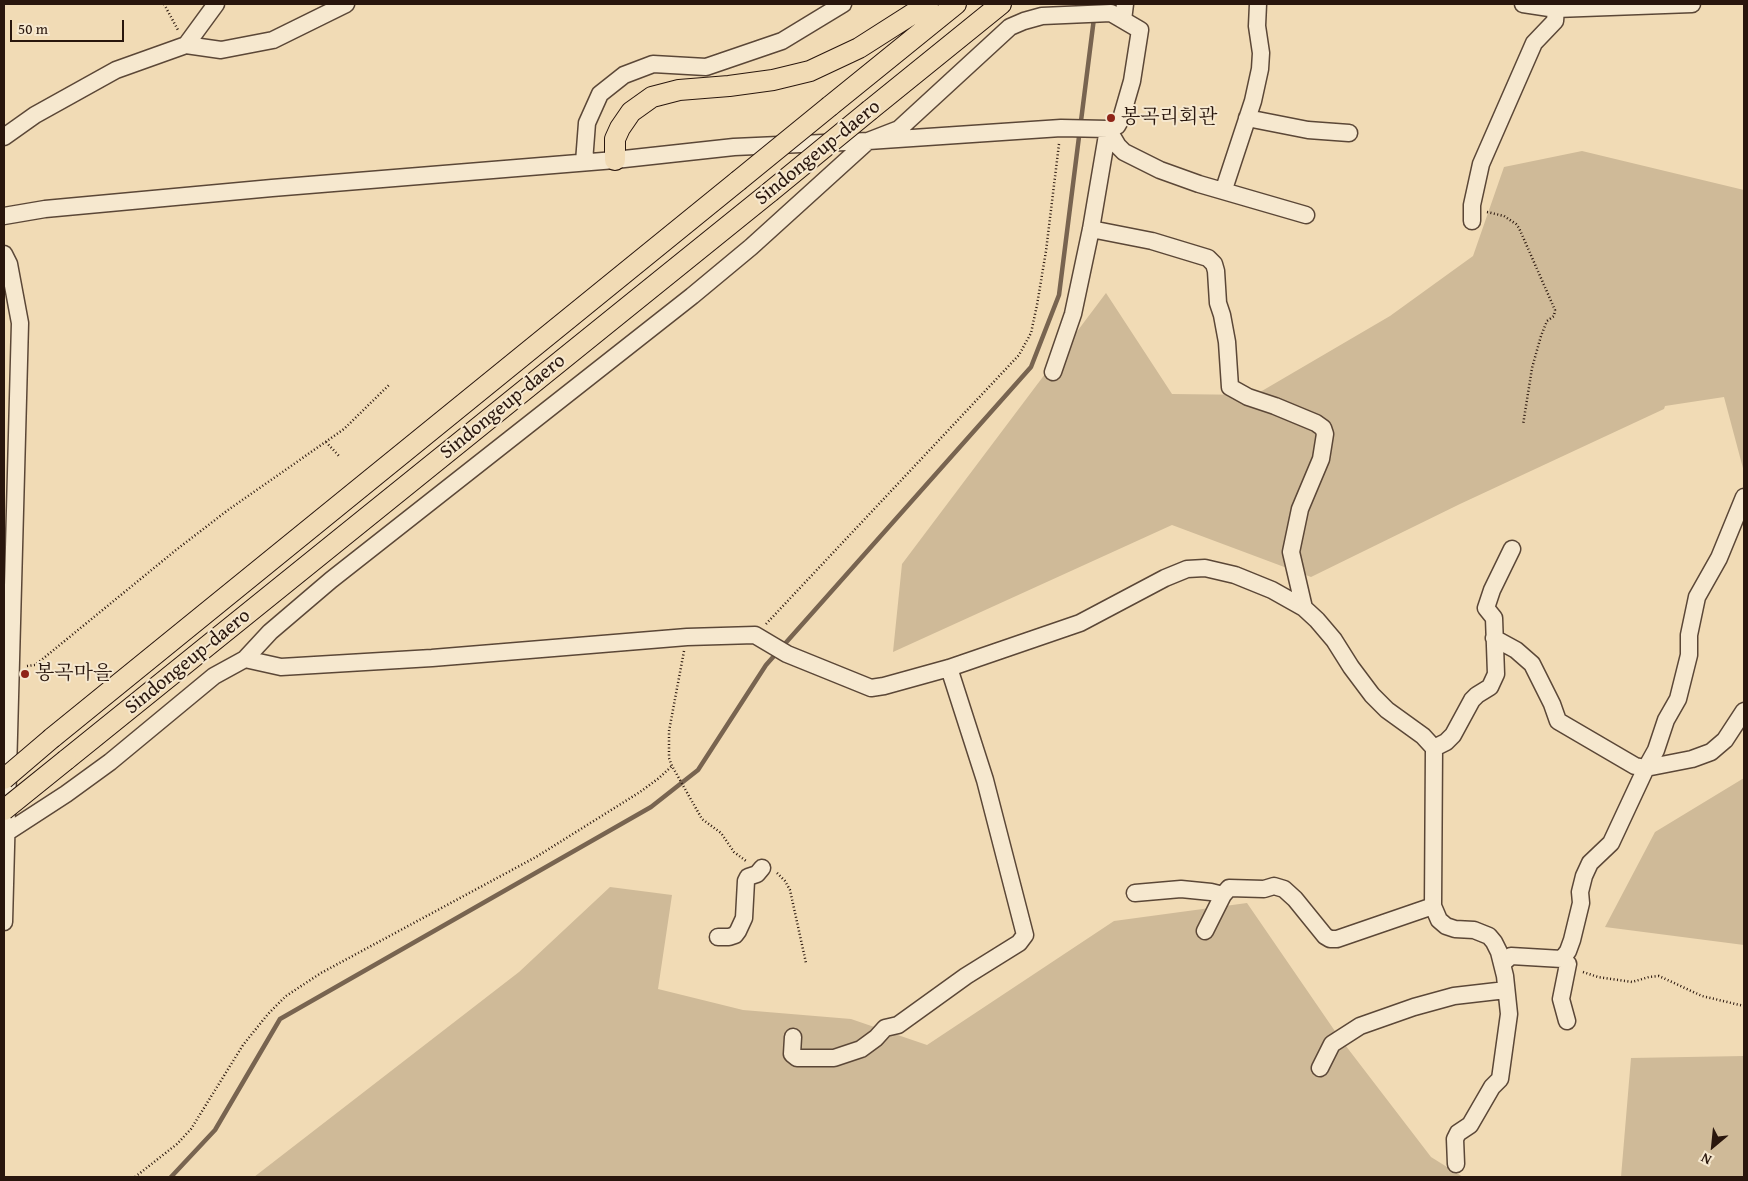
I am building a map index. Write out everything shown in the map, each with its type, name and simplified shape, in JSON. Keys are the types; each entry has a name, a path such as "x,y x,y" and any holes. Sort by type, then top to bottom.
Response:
{"main road":[{"path":"615,160 615,139 620,128 632,112 652,97 679,90 773,80 810,70 859,48 928,4"},
{"name":"Sindongeup-daero","path":"4,779 956,4"},
{"name":"Sindongeup-daero","path":"4,810 870,110 1000,8"}],"street":[{"path":"186,45 216,4"},
{"path":"4,137 35,114 116,70 186,45 221,50 273,40 346,4"},
{"path":"584,162 587,123 600,94 624,75 654,64 706,66 715,64 782,41 843,4"},
{"path":"1224,190 1253,101 1260,69 1261,52 1257,21 1258,4"},
{"path":"1523,4 1556,10 1692,4"},
{"path":"1000,8 1010,27"},
{"path":"1472,213 1481,164 1534,43 1555,21 1556,10"},
{"path":"4,216 45,209 615,160 734,147 868,142 1065,128 1103,129 1117,126 1121,119 1132,82 1140,30 1120,12 1042,16 1010,27 899,129 868,142 751,247 692,296 330,580 270,632 246,659 214,676 110,762 66,794 6,832"},
{"path":"1247,118 1308,130 1349,133"},
{"path":"1103,129 1118,146 1137,159 1173,175 1306,215"},
{"path":"1053,372 1073,314 1091,229 1103,129"},
{"path":"1091,229 1152,242 1208,258 1214,264 1216,271 1218,303 1227,342 1230,387 1248,397 1275,406 1316,423 1323,428 1325,434 1321,459 1300,509 1291,552 1304,608"},
{"path":"4,254 9,264 20,323 4,922"},
{"path":"1568,1021 1561,999 1565,961 1581,903 1580,892 1584,876 1590,863 1611,843 1656,750 1666,720 1678,699 1689,655 1689,635 1697,597 1719,558 1744,497"},
{"path":"1434,748 1446,742 1453,735 1472,700 1490,687 1496,674 1494,618 1486,608 1492,590 1512,548"},
{"path":"246,659 281,667 432,658 687,637 759,638 787,654 831,670 871,688 949,668 1080,623 1164,578 1187,569 1205,568 1236,575 1272,590 1304,608 1317,620 1334,640 1350,667 1372,695 1387,710 1423,736 1434,748 1433,906 1439,920 1446,926 1456,929 1474,930 1489,936 1494,942 1502,963 1509,1014 1500,1079 1492,1087 1470,1126 1458,1133 1455,1139 1456,1164"},
{"path":"1494,638 1516,650 1532,664 1552,704 1558,721 1635,766 1646,768 1692,760 1711,752 1726,740 1744,711"},
{"path":"793,1037 792,1054 797,1058 834,1058 861,1048 876,1038 885,1028 898,1025 966,976 1019,943 1025,935 985,780 949,668"},
{"path":"718,937 735,935 742,925 746,881 748,877 757,874 762,868"},
{"path":"1205,931 1223,895 1229,888 1264,889 1274,886 1284,889 1330,940 1433,906"},
{"path":"1135,893 1181,889 1223,895"},
{"path":"1502,963 1511,956 1565,961"},
{"path":"1320,1068 1332,1044 1360,1026 1414,1007 1454,996 1506,990"}],"path":[{"path":"164,4 186,45"},
{"path":"759,638 1019,355 1031,333 1037,305 1065,128"},
{"path":"1472,213 1486,212 1504,216 1516,224 1555,310 1554,316 1547,321 1538,344 1532,368 1523,425"},
{"path":"10,667 35,665 220,516 344,429 390,385"},
{"path":"326,442 340,457"},
{"path":"687,637 669,730 669,758 687,791"},
{"path":"134,1177 176,1144 191,1129 243,1045 268,1014 286,996 322,973 536,857 640,792 672,766"},
{"path":"1565,961 1580,971 1619,981 1632,982 1659,976 1702,996 1744,1006"}],"shaded area":[{"path":"1582,151 1744,190 1744,472 1724,397 1665,406 1664,409 1460,504 1311,577 1172,525 893,652 902,564 1106,293 1172,394 1255,395 1390,316 1473,256 1504,167"},
{"path":"1744,778 1744,945 1605,927 1655,832"},
{"path":"610,887 672,895 658,989 743,1010 851,1019 927,1045 1114,921 1247,903 1339,1037 1431,1157 1463,1177 254,1177 519,972"},
{"path":"1744,1056 1744,1177 1621,1177 1631,1058"}],"waterway":[{"path":"171,1177 215,1130 280,1019 651,807 698,770 766,665 1031,367 1059,295 1094,18"}],"place":[{"name":"봉곡리회관","path":"1111,118"},
{"name":"봉곡마을","path":"25,674"}]}
